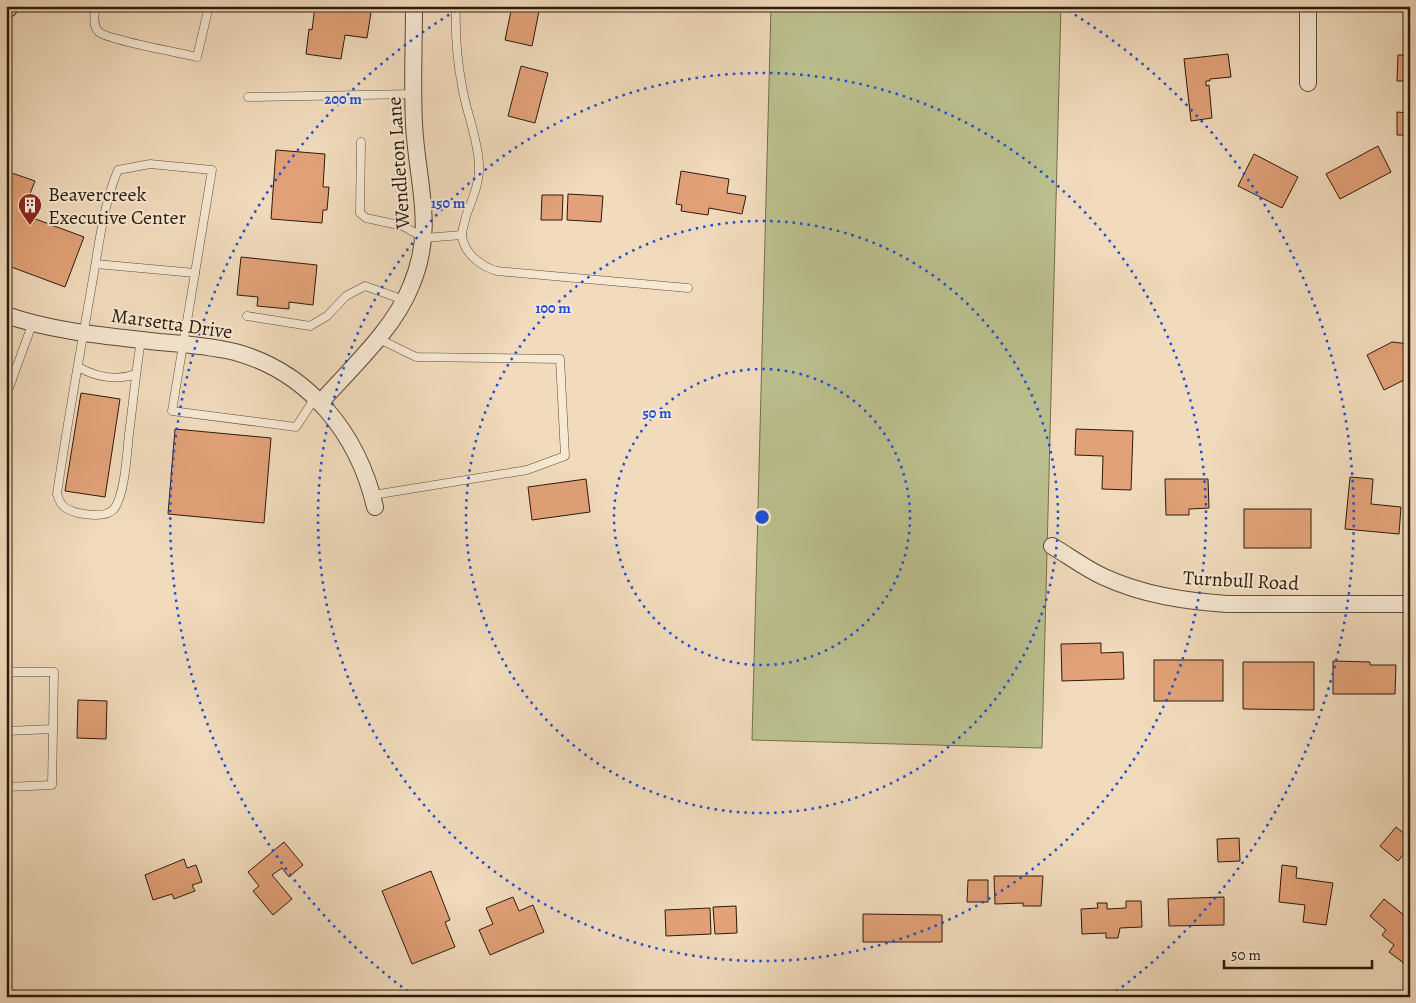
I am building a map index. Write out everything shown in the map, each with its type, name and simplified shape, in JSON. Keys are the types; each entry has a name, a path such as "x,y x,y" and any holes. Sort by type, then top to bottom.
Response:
{"street":[{"name":"Wendleton Lane","path":"318,400 388,326 404,300 416,274 424,238 425,216 414,124 414,6"},
{"path":"1308,6 1308,83"},
{"name":"Marsetta Drive","path":"6,315 84,332 223,349 249,357 283,373 318,400 338,423 355,449 367,476 374,501"},
{"name":"Turnbull Road","path":"1052,546 1103,577 1121,584 1162,596 1197,602 1227,604 1410,604"}],"lane":[{"path":"95,6 94,25 99,33 197,56 209,6"},
{"path":"456,6 458,60 462,87 477,146 479,166 476,187 462,235 469,252 479,263 497,271 688,288"},
{"path":"248,97 414,94"},
{"path":"361,142 360,213 366,218 403,226 424,238 462,235"},
{"path":"141,340 125,470 121,491 114,508 108,513 99,515 69,510 60,505 57,494 110,189 118,170 150,164 212,170 172,411 296,427 318,400"},
{"path":"96,264 196,273"},
{"path":"248,316 310,326 327,316 346,296 365,286 404,300"},
{"path":"6,396 33,322"},
{"path":"374,501 527,470 565,456 560,358 416,357 378,338"},
{"path":"78,367 90,373 107,377 125,378 136,374"},
{"path":"6,672 54,672 52,785 6,787"},
{"path":"6,731 52,729"}],"green space":[{"path":"771,6 1061,6 1042,748 752,740"}],"building":[{"path":"315,6 372,6 367,38 345,35 341,59 306,54 309,29 312,30"},
{"path":"512,6 540,6 532,46 505,40"},
{"path":"1228,54 1231,77 1206,81 1206,86 1209,85 1212,118 1191,121 1184,59"},
{"path":"1398,55 1410,55 1410,135 1397,135 1397,112 1409,113 1409,81 1397,81"},
{"path":"521,66 548,73 535,123 508,116"},
{"path":"1378,146 1391,172 1340,199 1326,174"},
{"path":"276,150 325,154 323,187 329,187 327,210 323,210 322,223 271,219"},
{"path":"1254,154 1298,177 1282,208 1238,186"},
{"name":"Beavercreek Executive Center","path":"6,171 35,181 22,214 84,237 65,287 6,265"},
{"path":"681,171 729,179 727,193 746,196 742,214 709,208 708,215 681,211 682,205 676,204"},
{"path":"568,194 603,196 601,222 567,220"},
{"path":"542,195 563,195 562,220 541,220"},
{"path":"241,257 317,265 313,305 289,302 289,309 257,306 258,297 237,295"},
{"path":"1392,342 1410,344 1410,368 1405,368 1410,377 1384,390 1367,355"},
{"path":"81,393 120,399 105,497 65,491"},
{"path":"175,429 271,438 264,523 168,514"},
{"path":"1076,429 1133,431 1131,490 1102,489 1103,456 1075,455"},
{"path":"1350,477 1373,479 1371,504 1401,507 1399,534 1345,529"},
{"path":"586,479 590,512 532,520 528,487"},
{"path":"1165,479 1208,479 1209,508 1189,509 1189,515 1166,515"},
{"path":"1244,509 1311,509 1311,548 1244,548"},
{"path":"1101,643 1101,653 1123,652 1124,679 1062,681 1061,644"},
{"path":"1154,660 1223,660 1223,701 1154,701"},
{"path":"1333,661 1370,662 1370,665 1396,665 1395,694 1333,694"},
{"path":"1243,662 1314,662 1314,710 1243,709"},
{"path":"78,700 107,701 106,739 77,738"},
{"path":"1396,827 1410,838 1410,847 1398,861 1380,846"},
{"path":"1239,838 1240,861 1218,862 1217,839"},
{"path":"284,842 303,865 289,877 282,868 272,875 292,899 273,915 253,891 259,886 248,872"},
{"path":"184,859 187,868 196,865 202,882 192,885 195,891 174,899 172,894 153,900 145,875"},
{"path":"1282,865 1297,867 1296,878 1333,883 1326,925 1303,922 1305,905 1279,902"},
{"path":"431,871 450,920 445,922 455,947 412,964 382,891"},
{"path":"994,876 1043,876 1041,906 1023,906 1023,903 995,904"},
{"path":"968,880 988,880 988,902 967,902"},
{"path":"513,897 519,911 533,905 544,932 490,955 479,930 493,924 486,908"},
{"path":"1224,897 1224,925 1169,926 1168,899"},
{"path":"1384,899 1410,920 1410,958 1405,964 1389,952 1394,945 1382,935 1386,930 1370,916"},
{"path":"1126,901 1141,901 1142,927 1120,928 1118,938 1106,938 1106,933 1082,934 1081,909 1098,908 1097,903 1107,903 1107,909 1126,908"},
{"path":"736,906 737,933 715,934 713,907"},
{"path":"710,908 711,934 666,936 665,910"},
{"path":"863,914 942,915 942,942 863,942"},
{"path":"1410,990 1410,997 1402,997"}],"place":[{"name":"Beavercreek Executive Center","path":"30,226"}]}
